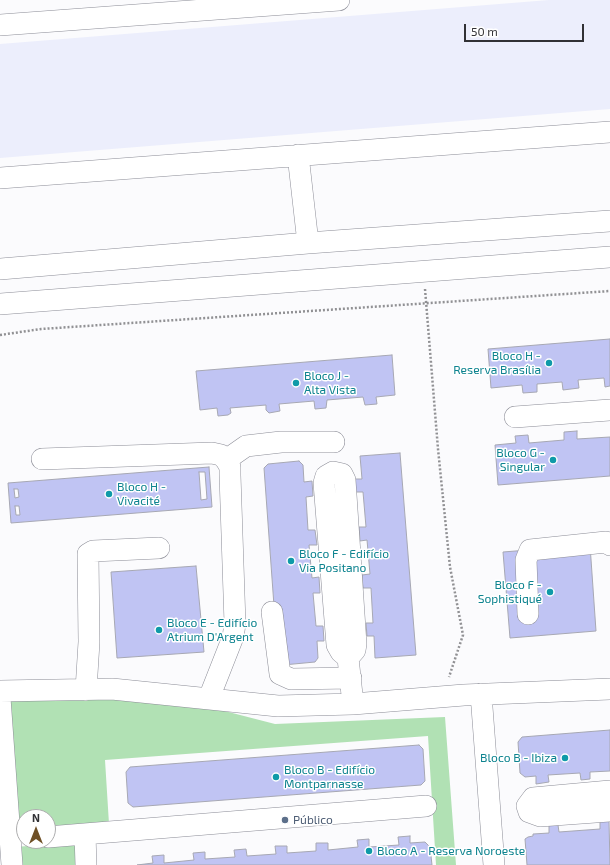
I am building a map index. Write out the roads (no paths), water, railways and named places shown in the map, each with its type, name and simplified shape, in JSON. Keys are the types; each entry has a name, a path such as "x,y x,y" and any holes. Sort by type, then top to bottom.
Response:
{"street":[{"path":"0,25 286,2 338,0"},
{"path":"0,178 610,132"},
{"path":"298,155 308,243"},
{"path":"0,269 308,243 610,221"},
{"path":"0,304 423,270 610,257"},
{"path":"515,417 610,410"},
{"path":"226,460 246,446 282,442 334,442"},
{"path":"42,459 212,453 221,455 226,460 230,467 235,624 233,637 209,698"},
{"path":"349,668 356,644 345,480 342,474 333,472 326,476 324,483 338,645 349,668 353,704"},
{"path":"528,614 526,560 530,550 606,542 610,545"},
{"path":"86,690 89,642 88,554 93,551 160,548"},
{"path":"272,612 280,674 291,678 349,668"},
{"path":"0,691 112,689 278,706 353,704 443,696 610,689"},
{"path":"481,694 494,865"},
{"path":"0,698 16,831"},
{"path":"610,791 539,797 529,801 527,806 529,812 540,816 610,811"},
{"path":"56,836 426,806"},
{"path":"85,834 86,865"},
{"path":"12,865 16,844"}],"place":[{"name":"Bloco H - Reserva Brasília","path":"549,363"},
{"name":"Bloco J - Alta Vista","path":"296,383"},
{"name":"Bloco G - Singular","path":"553,460"},
{"name":"Bloco H - Vivacité","path":"109,494"},
{"name":"Bloco F - Edifício Via Positano","path":"291,561"},
{"name":"Bloco F - Sophistiqué","path":"550,592"},
{"name":"Bloco E - Edifício Atrium D'Argent","path":"159,630"},
{"name":"Bloco B - Ibiza","path":"565,758"},
{"name":"Bloco B - Edifício Montparnasse","path":"276,777"},
{"name":"Público","path":"285,820"},
{"name":"Bloco A - Reserva Noroeste","path":"369,851"}]}
